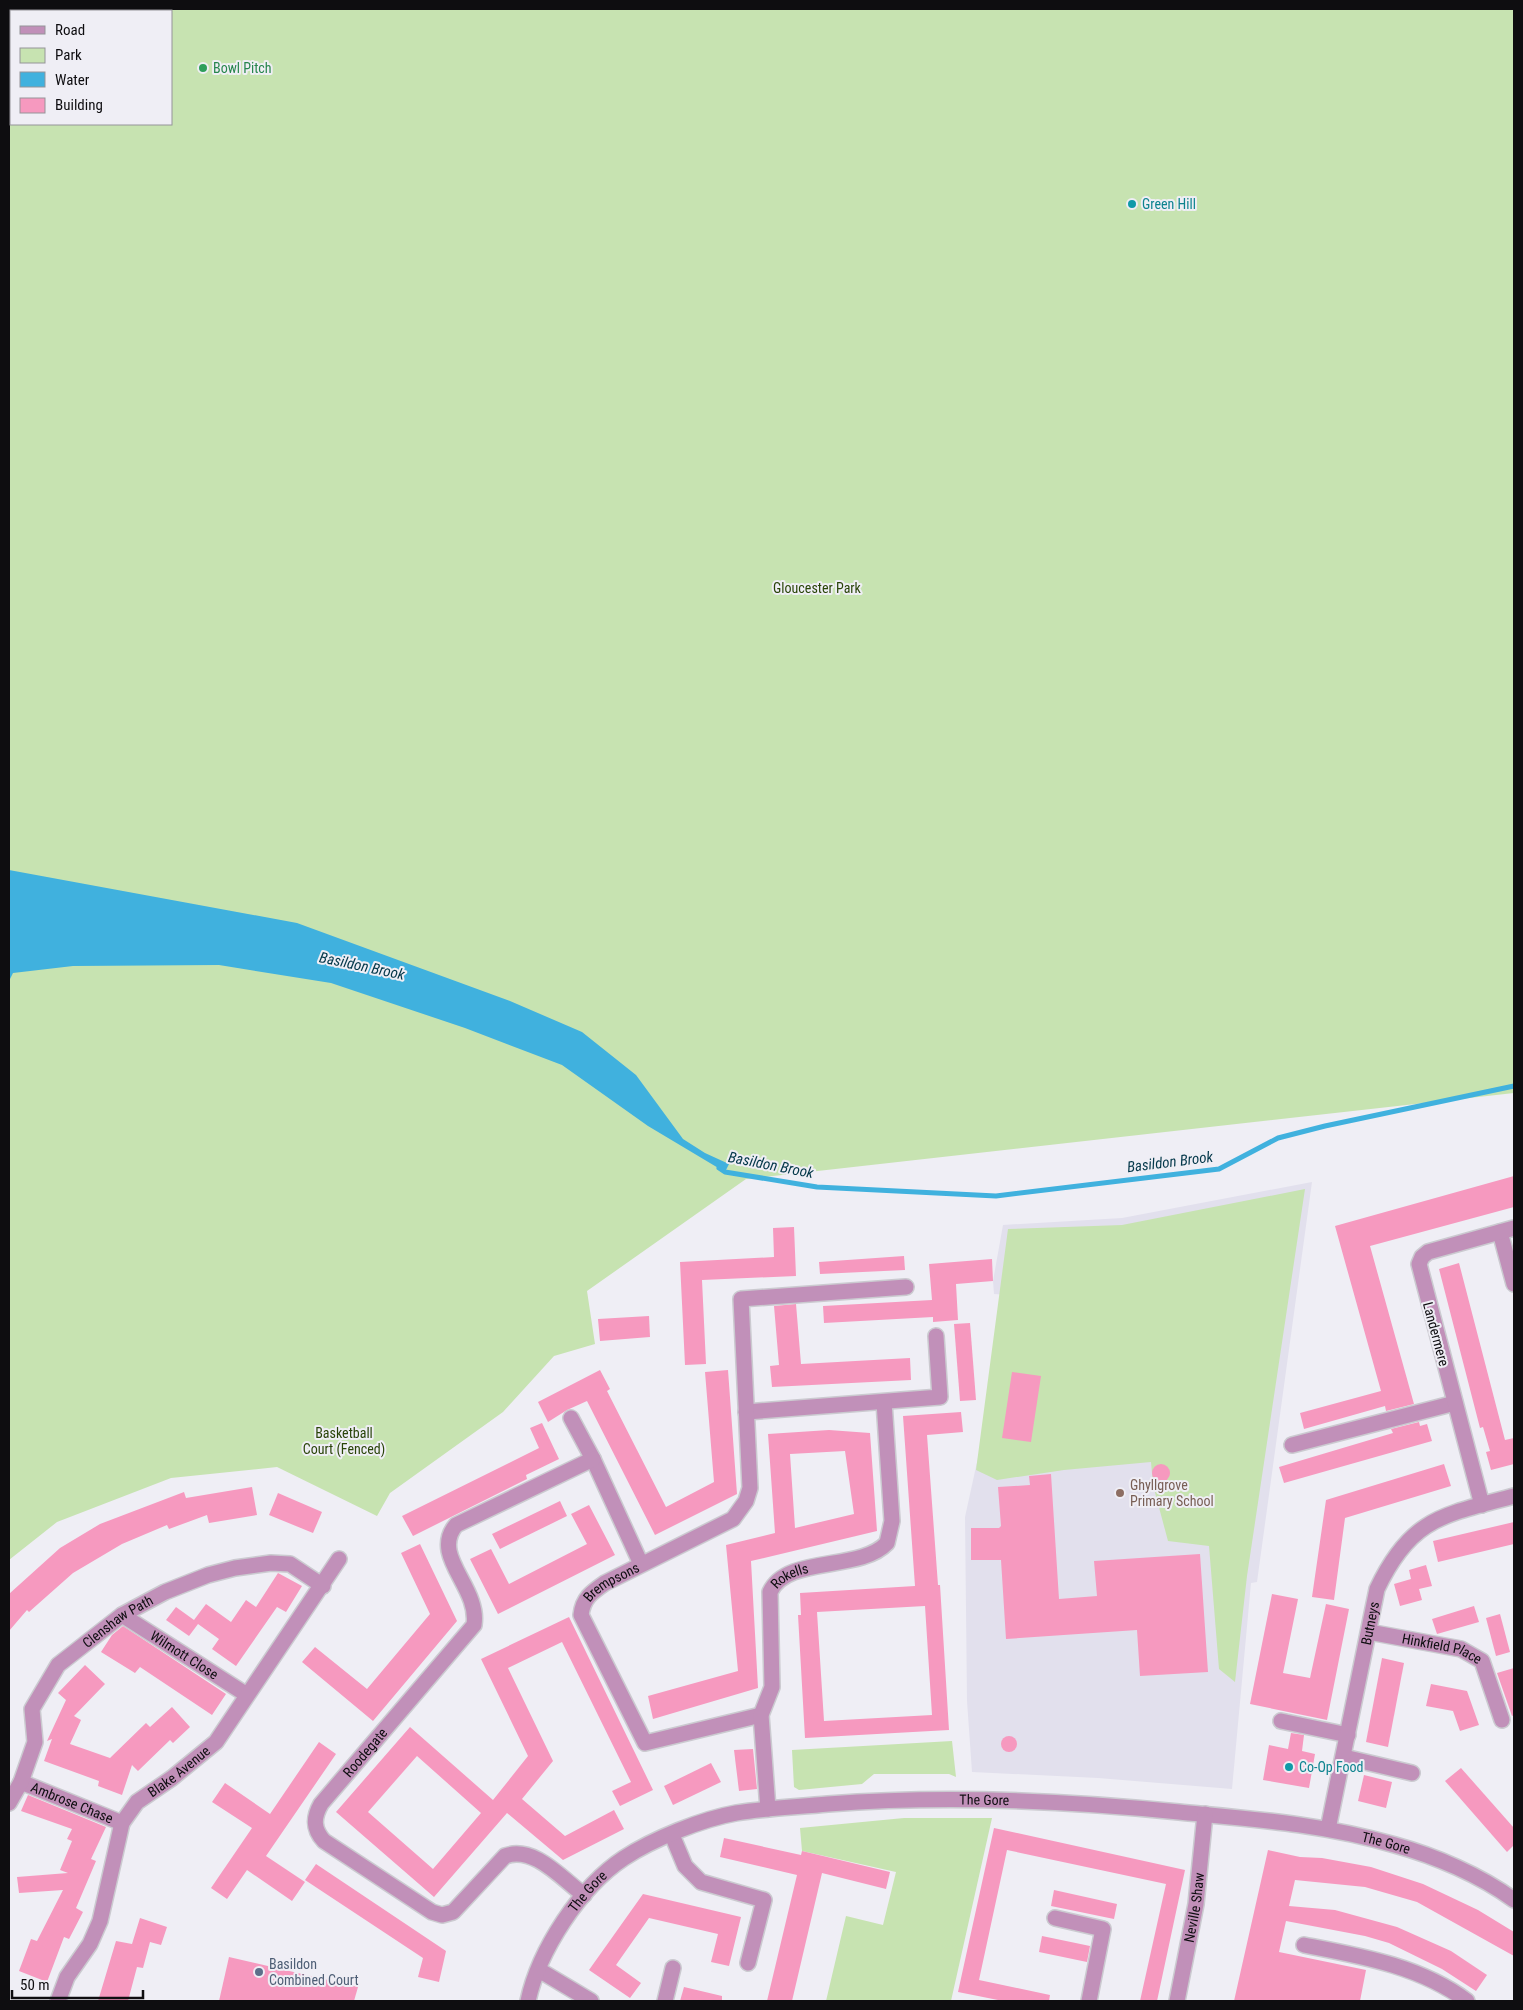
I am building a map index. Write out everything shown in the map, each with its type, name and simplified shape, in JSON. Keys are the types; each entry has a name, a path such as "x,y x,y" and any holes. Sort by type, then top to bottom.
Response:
{"street":[{"path":"1507,1230 1514,1284"},
{"name":"Landermere","path":"1482,1504 1419,1264 1422,1257 1428,1252 1507,1230"},
{"name":"Brempsons","path":"761,1716 645,1743 581,1615 582,1605 590,1593 641,1564 733,1519 740,1512 750,1488 741,1299 906,1287"},
{"path":"746,1412 940,1397 936,1336"},
{"name":"Rokells","path":"768,1809 761,1716 772,1687 770,1592 773,1585 785,1576 873,1553 887,1543 892,1521 884,1402"},
{"path":"1292,1445 1455,1403"},
{"path":"571,1418 593,1459 641,1564"},
{"name":"Roodegate","path":"584,1895 538,1860 527,1854 516,1852 505,1856 453,1912 442,1914 432,1912 324,1841 318,1834 315,1825 315,1815 321,1804 474,1625 474,1603 447,1551 451,1532 456,1526 593,1459"},
{"name":"Butneys","path":"1328,1829 1377,1589 1388,1565 1402,1545 1428,1524 1482,1504 1514,1496"},
{"name":"Blake Avenue","path":"58,2001 66,1977 90,1944 100,1921 122,1823 137,1802 172,1778 216,1742 323,1586 339,1559"},
{"name":"Clenshaw Path","path":"9,1803 21,1782 35,1742 32,1709 58,1665 122,1615 165,1592 208,1575 235,1568 271,1563 290,1564 323,1586"},
{"name":"Wilmott Close","path":"122,1615 247,1695"},
{"name":"Hinkfield Place","path":"1369,1632 1461,1649 1472,1653 1482,1661 1502,1720"},
{"path":"1281,1721 1348,1735"},
{"path":"1344,1757 1412,1773"},
{"name":"Ambrose Chase","path":"21,1782 122,1823"},
{"name":"The Gore","path":"528,2001 539,1970 558,1930 584,1895 623,1858 672,1835 733,1814 768,1809 935,1798 1059,1801 1265,1819 1328,1829 1405,1848 1464,1872 1514,1900"},
{"name":"Neville Shaw","path":"1177,2001 1196,1904 1205,1814"},
{"path":"672,1835 685,1866 701,1882 764,1900 748,1963"},
{"path":"1054,1918 1103,1929 1089,2001"},
{"path":"1304,1945 1361,1956 1402,1968 1443,1985 1467,2001"},
{"path":"666,2001 673,1968"},
{"path":"539,1970 591,2001"}],"shaded area":[{"name":"Ghyllgrove Primary School","path":"1312,1182 1257,1582 1251,1583 1232,1789 1098,1778 972,1772 967,1701 965,1517 979,1453 1049,1298 994,1294 993,1281 1003,1225 1122,1218"}],"green space":[{"name":"Gloucester Park","path":"9,9 1514,9 1514,1093 746,1179 587,1291 595,1344 554,1356 503,1412 390,1493 377,1516 277,1467 171,1478 57,1522 9,1560"},
{"path":"1305,1189 1247,1576 1235,1682 1219,1669 1209,1546 1168,1541 1153,1485 1151,1462 1064,1470 997,1480 976,1470 1008,1229 1122,1225"},
{"path":"952,1741 956,1777 949,1774 874,1774 862,1784 799,1790 794,1787 792,1750"},
{"path":"904,1818 992,1818 951,2001 826,2001 846,1916 883,1925 896,1872 802,1851 800,1828"}],"water":[{"path":"9,870 297,923 510,1001 582,1032 636,1075 683,1139 705,1153 729,1164 725,1172 648,1126 562,1065 465,1028 331,983 219,965 73,966 13,973 9,981"}],"building":[{"path":"1514,1176 1514,1207 1370,1246 1414,1404 1386,1411 1385,1406 1304,1429 1300,1413 1381,1391 1335,1226"},
{"path":"794,1227 796,1276 702,1280 706,1364 685,1365 680,1262 774,1257 773,1228"},
{"path":"904,1256 905,1270 820,1274 819,1262"},
{"path":"992,1259 993,1281 956,1284 958,1320 933,1322 933,1317 824,1323 823,1306 932,1300 929,1264"},
{"path":"1459,1263 1505,1440 1514,1438 1514,1464 1491,1470 1486,1452 1490,1451 1483,1427 1480,1428 1439,1269"},
{"path":"796,1304 801,1364 910,1358 911,1380 772,1387 770,1366 779,1365 774,1306"},
{"path":"649,1316 650,1337 600,1341 598,1319"},
{"path":"970,1323 976,1400 960,1401 954,1324"},
{"path":"600,1370 610,1389 607,1391 666,1507 714,1482 705,1372 728,1370 737,1494 655,1535 587,1401 567,1410 548,1422 538,1402"},
{"path":"1012,1372 1041,1376 1031,1442 1002,1438"},
{"path":"961,1412 963,1432 927,1435 938,1585 940,1585 949,1730 805,1738 798,1615 801,1615 800,1593 915,1586 903,1416","holes":["925,1606 932,1715 824,1721 817,1612"]},
{"path":"1419,1422 1420,1426 1427,1424 1432,1441 1284,1483 1279,1467 1393,1433 1391,1429"},
{"path":"542,1423 559,1459 526,1475 527,1479 413,1536 402,1516 539,1448 530,1428"},
{"path":"829,1430 870,1433 877,1531 751,1561 758,1688 653,1719 648,1696 738,1671 726,1545 775,1533 768,1434","holes":["845,1451 854,1514 795,1528 790,1454"]},
{"path":"1161,1464 1167,1467 1170,1473 1167,1479 1161,1482 1155,1479 1152,1473 1155,1467"},
{"path":"1444,1464 1451,1486 1345,1518 1334,1600 1312,1597 1326,1500"},
{"path":"1051,1474 1059,1599 1097,1596 1094,1561 1200,1554 1208,1672 1140,1676 1137,1630 1006,1639 1001,1560 971,1560 971,1528 999,1528 1001,1526 998,1487 1030,1485 1029,1476"},
{"path":"252,1487 257,1515 209,1523 207,1515 169,1529 167,1525 122,1544 73,1573 29,1612 27,1610 9,1631 9,1594 60,1548 100,1524 184,1492 186,1498"},
{"path":"278,1493 322,1512 313,1533 269,1515"},
{"path":"560,1501 567,1516 500,1549 492,1534"},
{"path":"589,1505 615,1555 498,1614 470,1559 491,1549 509,1584 587,1544 571,1514"},
{"path":"1514,1522 1514,1544 1438,1562 1433,1541"},
{"path":"420,1544 457,1621 373,1721 302,1662 315,1647 367,1689 430,1614 401,1553"},
{"path":"1426,1565 1432,1586 1419,1589 1422,1600 1400,1606 1394,1584 1411,1579 1409,1570"},
{"path":"278,1573 302,1586 286,1612 277,1607 236,1666 212,1649 219,1639 198,1624 189,1636 166,1620 176,1607 194,1620 206,1604 231,1622 246,1600 256,1607"},
{"path":"1272,1594 1298,1599 1283,1673 1310,1678 1326,1604 1349,1609 1327,1720 1250,1704"},
{"path":"1474,1606 1479,1622 1437,1634 1432,1619"},
{"path":"1500,1614 1510,1652 1496,1656 1486,1618"},
{"path":"569,1617 653,1790 620,1806 612,1791 631,1782 562,1642 508,1668 553,1761 522,1799 565,1836 614,1810 624,1829 563,1860 507,1813 434,1897 336,1812 410,1727 493,1800 528,1756 481,1659","holes":["417,1756 481,1813 433,1869 368,1812"]},
{"path":"123,1626 226,1694 212,1715 140,1667 135,1673 101,1652 112,1635"},
{"path":"1382,1658 1404,1663 1388,1747 1366,1742"},
{"path":"85,1665 105,1684 74,1716 81,1720 70,1744 110,1758 146,1723 150,1727 172,1707 190,1727 173,1743 170,1740 138,1771 132,1765 122,1795 98,1786 99,1781 44,1761 52,1739 47,1741 66,1700 58,1693"},
{"path":"1514,1668 1514,1715 1512,1716 1497,1673"},
{"path":"1431,1684 1467,1691 1479,1725 1460,1731 1453,1711 1426,1706"},
{"name":"Co-Op Food","path":"1291,1733 1304,1735 1302,1751 1315,1754 1309,1788 1263,1780 1269,1745 1288,1749"},
{"path":"1006,1736 1012,1736 1017,1741 1015,1750 1006,1752 1001,1747 1001,1741"},
{"path":"319,1742 336,1754 266,1856 305,1882 292,1901 247,1870 227,1899 211,1888 252,1828 212,1802 225,1783 270,1814"},
{"path":"753,1749 757,1789 739,1791 734,1750"},
{"path":"711,1763 721,1782 673,1805 664,1786"},
{"path":"1461,1768 1514,1828 1514,1845 1507,1852 1445,1781"},
{"path":"1364,1775 1392,1782 1386,1808 1358,1801"},
{"path":"28,1795 106,1827 91,1859 96,1861 76,1908 83,1912 69,1939 64,1937 47,1982 19,1971 31,1939 37,1941 63,1890 19,1893 17,1877 68,1873 60,1870 72,1841 67,1839 72,1829 21,1811"},
{"path":"994,1828 1185,1870 1157,2001 1140,2001 1166,1884 1007,1850 979,1980 1050,1995 1049,2001 1003,2001 958,1992"},
{"path":"724,1838 801,1855 802,1851 890,1872 886,1889 822,1873 792,2001 767,2001 797,1875 720,1857"},
{"path":"1268,1850 1300,1857 1322,1858 1371,1867 1423,1884 1478,1910 1514,1932 1514,1956 1417,1902 1365,1887 1295,1880 1289,1906 1335,1910 1397,1927 1451,1951 1487,1975 1476,1991 1442,1969 1389,1943 1365,1936 1286,1921 1279,1952 1366,1970 1360,2001 1234,2001"},
{"path":"316,1864 446,1951 439,1982 418,1977 423,1958 305,1880"},
{"path":"1054,1890 1117,1904 1114,1919 1051,1906"},
{"path":"643,1894 741,1917 729,1966 711,1962 718,1934 649,1918 616,1965 641,1983 630,1998 589,1970"},
{"path":"140,1918 167,1927 161,1945 150,1942 143,1968 137,1967 128,2001 98,2001 116,1941 132,1944"},
{"path":"1042,1936 1090,1946 1087,1962 1039,1952"},
{"name":"Basildon Combined Court","path":"229,1957 358,1987 354,2001 219,2001"},
{"path":"684,1987 722,1996 722,2001 680,2001"}],"waterway":[{"name":"Basildon Brook","path":"719,1168 725,1172 817,1187 996,1196 1219,1169 1278,1138 1325,1126 1514,1086"}],"place":[{"name":"Bowl Pitch","path":"203,68"},
{"name":"Green Hill","path":"1132,204"},
{"name":"Ghyllgrove Primary School","path":"1120,1493"},
{"name":"Co-Op Food","path":"1289,1767"},
{"name":"Basildon Combined Court","path":"259,1972"}],"park label":[{"name":"Basketball Court (Fenced)","path":"344,1442"}]}
